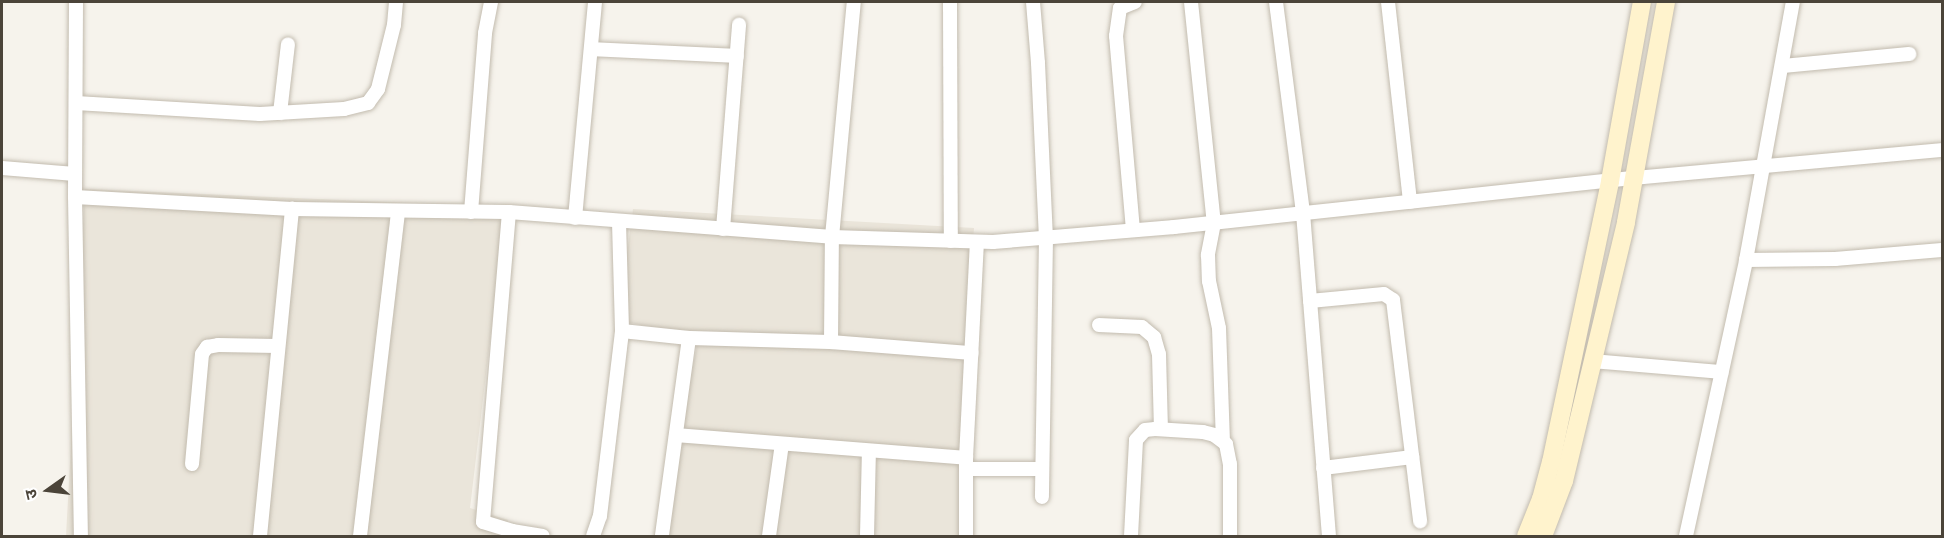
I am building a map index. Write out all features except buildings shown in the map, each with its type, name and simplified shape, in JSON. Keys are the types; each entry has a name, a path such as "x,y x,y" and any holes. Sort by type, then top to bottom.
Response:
{"main road":[{"path":"1526,537 1541,499 1551,462 1610,181 1642,2"},
{"path":"1544,537 1564,481 1593,361 1634,178 1665,2"}],"street":[{"path":"76,2 75,197 81,537"},
{"path":"76,103 280,113 350,108 374,99 394,25 396,2"},
{"path":"471,212 484,33 491,2"},
{"path":"575,218 595,2"},
{"path":"831,342 832,237 854,2"},
{"path":"950,2 951,241"},
{"path":"1033,2 1046,238 1042,497"},
{"path":"1133,230 1116,36 1120,8 1135,2"},
{"path":"1191,2 1214,223 1209,274 1219,328 1223,440 1230,464 1230,537"},
{"path":"1276,2 1303,213 1329,537"},
{"path":"1388,2 1410,202"},
{"path":"1686,537 1746,260 1793,2"},
{"path":"723,229 739,25"},
{"path":"280,113 288,44"},
{"path":"591,49 737,56"},
{"path":"1782,66 1909,54"},
{"path":"75,197 292,209 509,212 832,237 976,242 1214,223 1634,178 1942,150"},
{"path":"2,168 75,174"},
{"path":"260,537 292,209"},
{"path":"360,537 398,210"},
{"path":"509,212 483,522 512,534 543,537"},
{"path":"593,537 600,516 622,331 619,222"},
{"path":"966,537 966,463 976,242"},
{"path":"1746,260 1835,259 1942,250"},
{"path":"1310,302 1384,294 1392,300 1420,521"},
{"path":"1099,325 1142,327 1154,337 1159,354 1161,429"},
{"path":"622,331 689,338 831,342 972,353"},
{"path":"662,537 689,338"},
{"path":"192,464 202,354 207,348 218,345 278,346"},
{"path":"1593,361 1722,372"},
{"path":"1131,537 1136,440 1145,430 1203,432 1223,440"},
{"path":"676,435 869,451 966,463 1042,469"},
{"path":"769,537 782,444"},
{"path":"867,537 869,451"},
{"path":"1323,468 1412,457"}],"shaded area":[{"path":"85,189 506,207 470,508 508,520 505,536 66,536"},
{"path":"633,209 974,228 966,343 964,536 654,536 699,338 618,320"}]}
